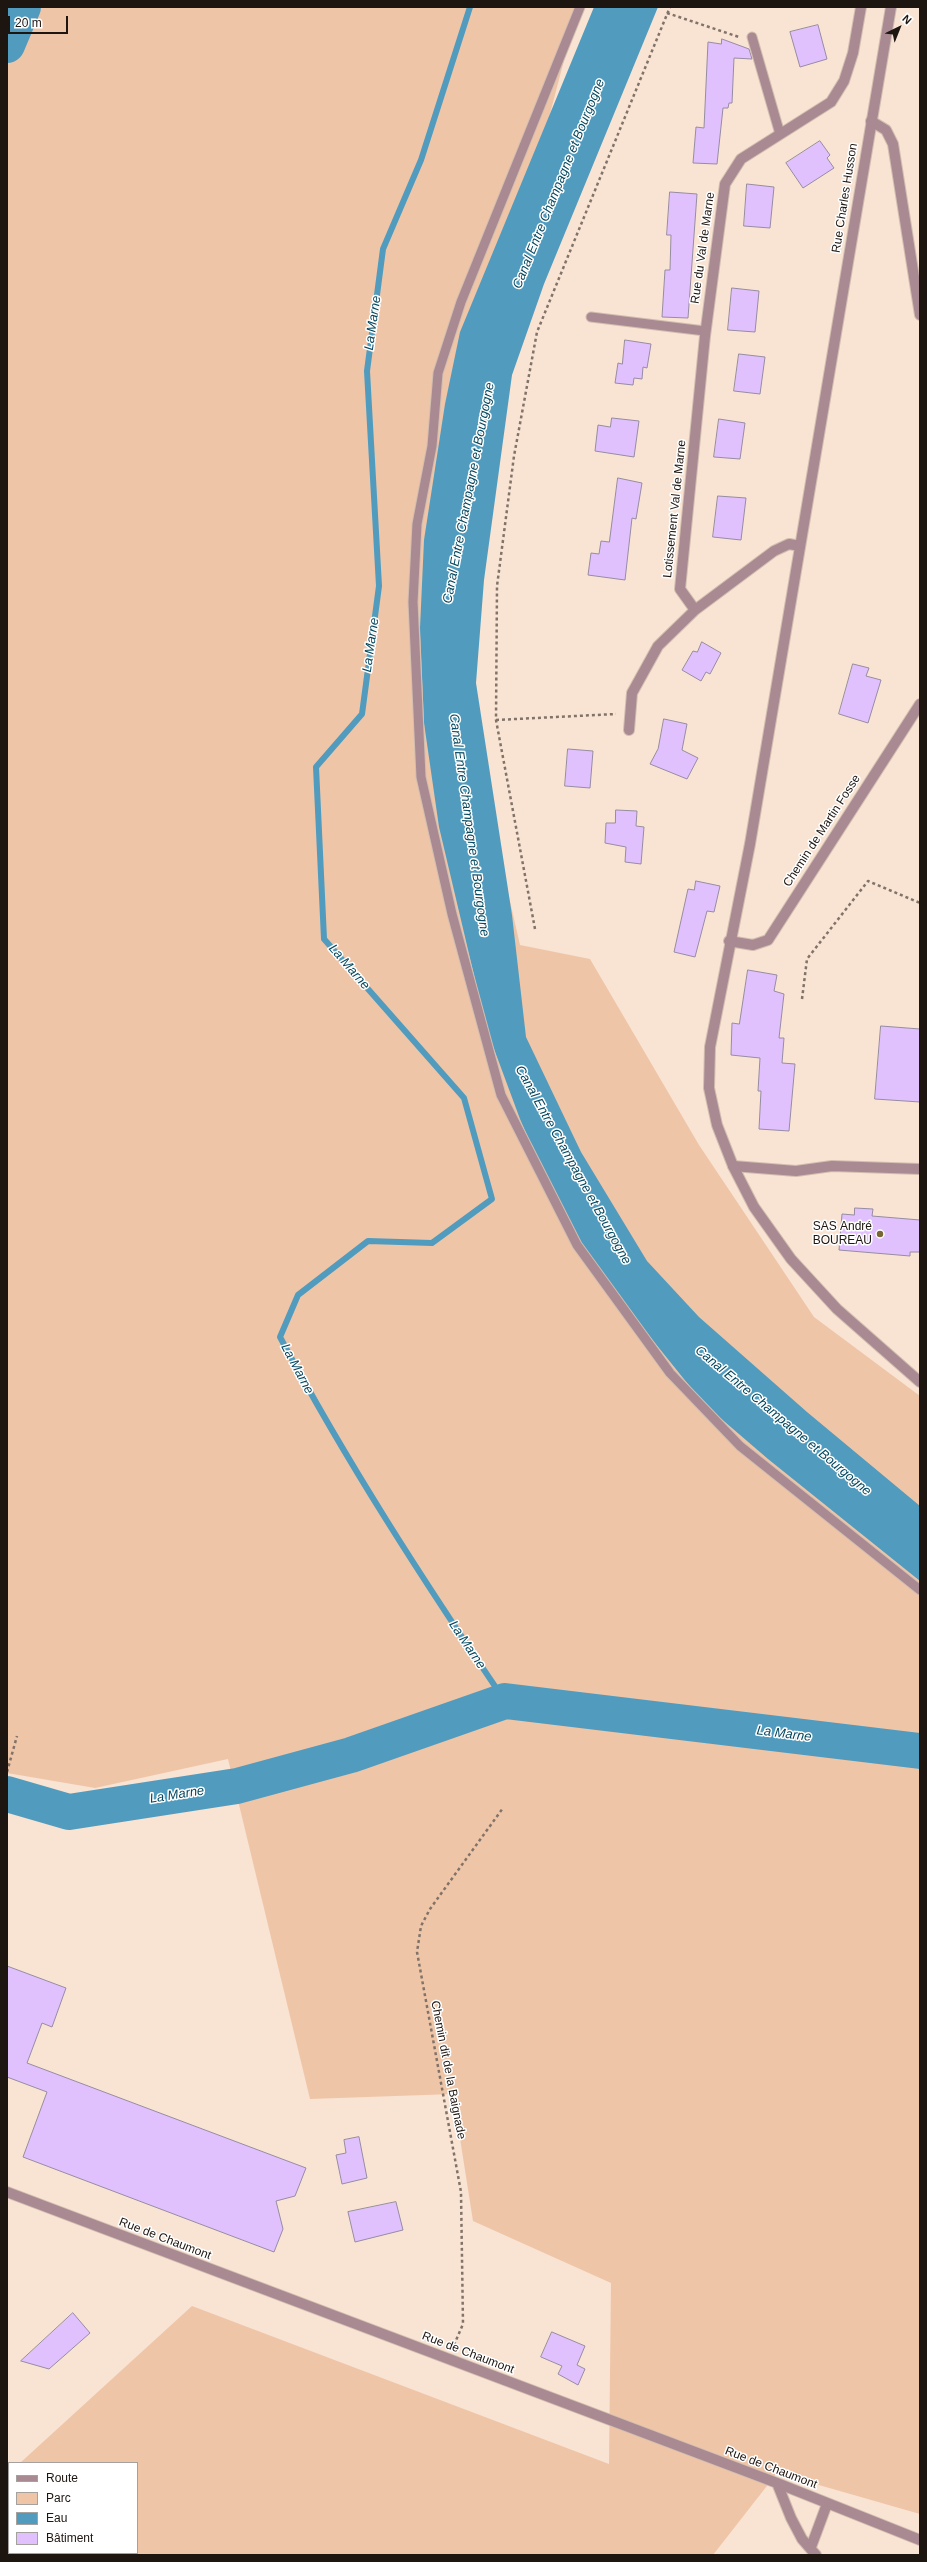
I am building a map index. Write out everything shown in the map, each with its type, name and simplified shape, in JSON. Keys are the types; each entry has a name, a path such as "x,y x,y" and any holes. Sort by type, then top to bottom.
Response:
{"street":[{"name":"Rue du Val de Marne","path":"705,333 725,184 741,159 831,102 844,81 853,53 861,7"},
{"name":"Rue Charles Husson","path":"891,7 837,316 827,393 750,844 729,940 710,1047 709,1088 717,1125 733,1166 754,1207 791,1259 837,1309 920,1382"},
{"path":"871,121 886,130 893,144 920,315"},
{"name":"Lotissement Val de Marne","path":"695,610 680,590 705,333"},
{"path":"629,730 632,693 658,646 695,610 774,551 789,544 800,546"},
{"name":"Chemin de Martin Fosse","path":"729,940 753,945 768,940 920,704"},
{"path":"733,1166 796,1171 832,1166 920,1169"},
{"name":"Rue de Chaumont","path":"7,2192 777,2483 920,2540"},
{"path":"777,2483 791,2518 802,2539 813,2551"},
{"path":"813,2551 827,2504"}],"lane":[{"path":"580,7 464,294 438,374 432,446 417,524 413,602 421,777 452,914 501,1095 577,1245 670,1373 740,1446 920,1590"},
{"path":"752,37 780,134"},
{"path":"591,317 705,333"}],"path":[{"path":"535,929 496,720 497,586 514,456 537,332 670,7"},
{"path":"667,13 739,37 752,37"},
{"path":"496,720 630,713"},
{"path":"802,999 807,959 868,880 920,903"},
{"path":"7,1772 17,1736"},
{"name":"Chemin dit de la Baignade","path":"449,2359 463,2324 461,2192 417,1952 421,1926 430,1909 503,1808"}],"green space":[{"path":"7,7 578,7 492,335 469,586 483,783 520,945 590,959 699,1145 814,1317 920,1396 920,2514 777,2473 713,2555 7,2555 8,2474 8,2554 138,2554 138,2462 21,2462 192,2306 609,2464 611,2283 473,2221 453,2094 310,2099 228,1759 95,1788 7,1773"}],"water":[{"name":"Canal Entre Champagne et Bourgogne","path":"594,7 658,7 544,284 512,375 484,580 476,683 512,915 526,1037 581,1152 647,1261 699,1317 807,1412 920,1506 920,1581 768,1459 704,1404 622,1302 574,1233 551,1191 520,1119 487,1030 439,827 424,723 420,628 424,540 445,404 460,332"}],"building":[{"path":"818,25 827,59 800,67 790,32"},
{"path":"722,39 749,49 752,59 734,58 732,103 729,103 728,108 723,108 717,164 693,163 696,127 704,128 708,42 721,44"},
{"path":"820,141 830,155 827,158 834,168 803,188 786,163"},
{"path":"747,184 774,187 770,228 744,226"},
{"path":"670,192 697,194 688,318 662,317 665,270 670,270 671,235 667,235"},
{"path":"732,288 759,291 755,332 728,330"},
{"path":"625,340 651,344 647,368 643,367 642,379 634,378 633,385 615,383 618,363 622,364"},
{"path":"739,354 765,357 760,394 734,391"},
{"path":"612,418 639,421 634,457 595,451 598,425 610,427"},
{"path":"719,419 745,423 740,459 714,457"},
{"path":"618,478 642,483 636,519 632,518 625,580 588,575 591,553 599,554 601,541 609,542"},
{"path":"718,496 746,498 741,540 713,537"},
{"path":"702,642 721,653 710,674 706,672 701,681 682,670 693,651 697,652"},
{"path":"853,664 869,668 866,676 881,680 868,723 839,714"},
{"path":"664,719 687,724 682,750 698,758 687,779 650,764 658,749"},
{"path":"568,749 593,751 590,788 565,786"},
{"path":"616,810 637,811 636,826 644,827 641,864 625,862 626,847 605,843 606,823 615,823"},
{"path":"696,881 720,886 714,912 707,911 695,957 674,952 688,889 694,890"},
{"path":"748,970 777,975 774,991 784,994 779,1038 784,1038 782,1063 795,1064 789,1131 759,1129 761,1091 758,1091 760,1058 731,1055 732,1023 739,1024"},
{"path":"881,1026 920,1029 920,1102 875,1099"},
{"name":"SAS André BOUREAU","path":"855,1208 873,1209 872,1216 920,1220 920,1252 910,1252 910,1256 839,1250 842,1214 854,1215"},
{"path":"7,1966 66,1988 52,2027 42,2023 27,2063 306,2168 295,2196 276,2201 283,2229 274,2252 23,2157 47,2092 7,2077"},
{"path":"359,2137 367,2178 342,2184 336,2155 346,2153 344,2140"},
{"path":"396,2202 403,2230 355,2242 348,2212"},
{"path":"73,2313 90,2333 49,2369 21,2361"},
{"path":"552,2332 585,2346 577,2365 585,2369 578,2385 558,2374 562,2366 541,2357"}],"waterway":[{"name":"La Marne","path":"7,45 23,7"},
{"name":"La Marne","path":"470,7 421,160 383,249 367,371 379,586 362,714 316,767 324,939 464,1098 492,1199 432,1243 368,1241 298,1295 280,1337 332,1430 388,1522 505,1701"},
{"name":"La Marne","path":"7,1794 69,1812 237,1786 351,1755 505,1701 920,1751"}],"place":[{"name":"SAS André BOUREAU","path":"880,1234"}]}
